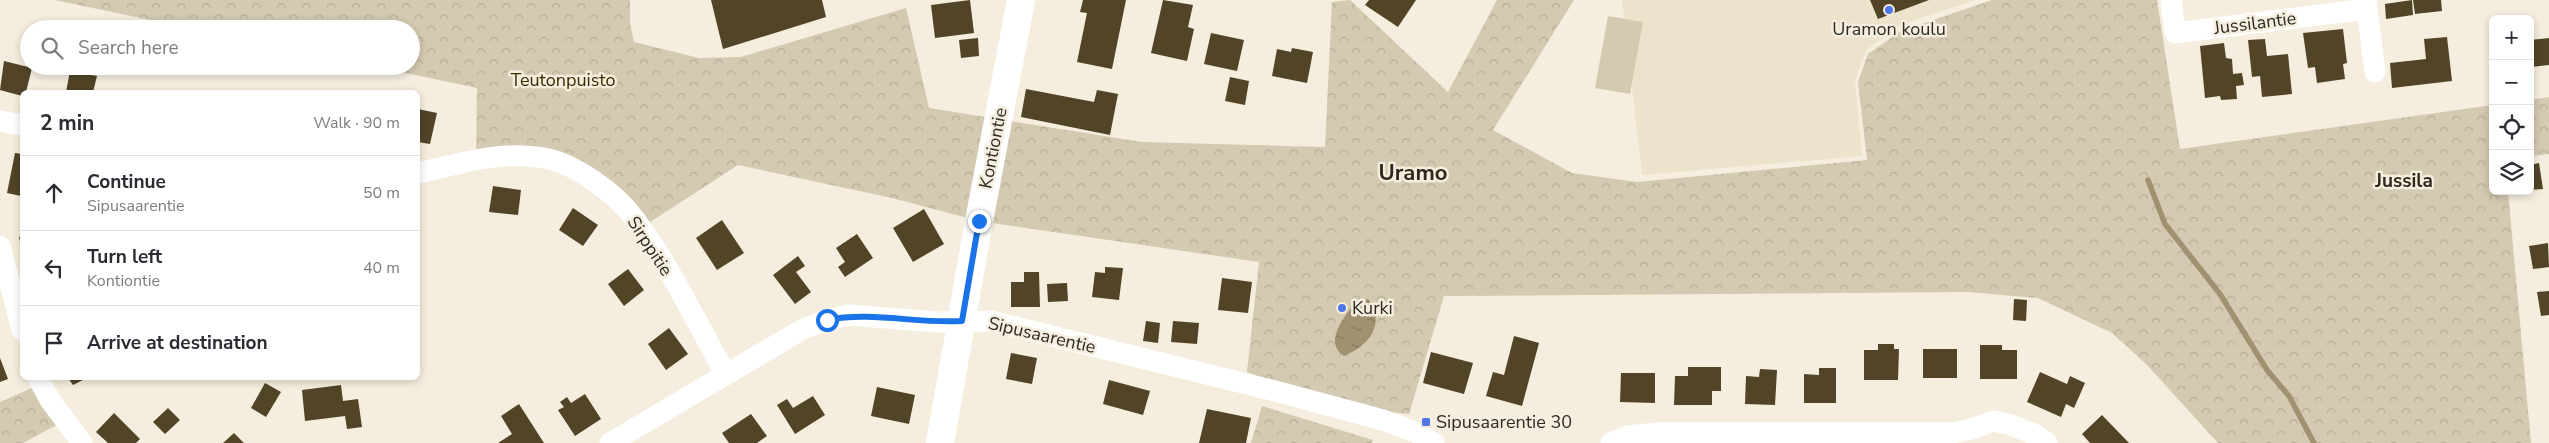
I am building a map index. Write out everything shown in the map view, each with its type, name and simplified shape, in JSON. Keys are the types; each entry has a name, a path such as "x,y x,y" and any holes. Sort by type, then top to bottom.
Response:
{"street":[{"name":"Kontiontie","path":"940,443 979,221 1021,0"},
{"name":"Jussilantie","path":"2171,0 2175,33 2366,5 2375,72"},
{"path":"0,121 20,125"},
{"name":"Sirppitie","path":"420,174 476,160 525,156 546,158 588,177 633,217 726,375"},
{"path":"0,246 20,322"},
{"name":"Sipusaarentie","path":"610,443 803,329 848,315 937,322 991,321 1275,391 1383,420 1415,432 1434,443"},
{"path":"39,380 50,400 82,443"},
{"path":"1610,443 1627,436 1657,433 1952,432 1972,429 1993,422 2028,432 2048,443"}],"shaded area":[{"path":"1622,0 1976,0 1902,24 1866,50 1855,81 1862,156 1642,175"}],"green space":[{"name":"Teutonpuisto","path":"55,0 630,0 630,23 634,42 699,58 741,57 906,8 929,108 1142,142 1325,147 1332,2 1350,0 1448,92 1497,0 1574,0 1493,130 1572,173 1637,182 1867,160 1858,82 1868,54 1901,31 1992,0 2157,0 2180,149 2489,106 2489,195 2508,195 2531,443 2218,443 2147,365 2112,333 2038,298 1969,292 1444,296 1409,414 1369,408 1305,392 1247,372 1259,262 979,221 892,198 738,165 641,228 566,166 476,160 477,88 416,75 420,75 420,20 150,20"},
{"path":"1608,16 1643,22 1630,94 1595,88"},
{"path":"2549,97 2549,154 2534,156 2534,99"},
{"path":"41,384 64,421 23,443 0,443 0,402"},
{"path":"1262,406 1373,440 1372,443 1251,443"}],"water":[{"path":"1368,299 1376,317 1372,333 1361,346 1344,356 1338,350 1335,343 1338,328 1357,301"}],"building":[{"path":"711,0 822,0 826,17 723,49"},
{"path":"970,0 974,33 935,38 931,5"},
{"path":"1083,0 1126,0 1112,69 1077,62 1087,13 1080,12"},
{"path":"1163,0 1193,5 1188,27 1194,29 1187,61 1151,53"},
{"path":"1369,0 1416,0 1398,27 1365,5"},
{"name":"Uramon koulu","path":"1870,0 1929,0 1878,19"},
{"path":"2412,0 2413,15 2386,19 2385,4"},
{"path":"2413,0 2441,0 2442,11 2415,14"},
{"path":"2343,29 2347,63 2343,64 2345,79 2317,83 2315,67 2308,68 2303,33"},
{"path":"1211,33 1244,40 1237,71 1204,64"},
{"path":"2447,37 2452,81 2392,88 2390,63 2426,59 2424,39"},
{"path":"978,38 979,56 961,58 959,40"},
{"path":"2549,38 2549,65 2534,67 2534,40"},
{"path":"2265,39 2267,56 2288,54 2292,94 2262,97 2260,76 2252,77 2248,40"},
{"path":"2224,43 2226,58 2232,59 2233,74 2242,73 2244,85 2236,86 2237,99 2221,100 2220,96 2205,98 2200,46"},
{"path":"1292,48 1313,52 1307,83 1272,76 1277,49 1291,52"},
{"path":"4,61 20,65 20,75 30,75 26,90 20,90 20,95 0,90"},
{"path":"69,75 97,76 94,90 66,90"},
{"path":"1230,77 1249,81 1245,105 1225,101"},
{"path":"1026,89 1094,102 1097,90 1118,94 1110,135 1021,117"},
{"path":"420,109 437,113 430,144 420,142"},
{"path":"15,153 20,154 20,196 7,193"},
{"path":"2539,163 2543,189 2534,190 2534,164"},
{"path":"493,186 521,190 518,215 489,212"},
{"path":"573,208 598,225 583,246 559,230"},
{"path":"924,209 944,244 913,262 893,228"},
{"path":"722,220 744,253 717,270 696,238"},
{"path":"857,234 873,258 845,277 838,267 845,262 836,248"},
{"path":"2548,243 2549,267 2533,269 2529,246"},
{"path":"798,256 805,266 796,272 811,292 795,304 773,275"},
{"path":"1105,267 1123,268 1119,300 1092,297 1095,272 1105,273"},
{"path":"628,269 644,290 624,306 608,284"},
{"path":"1024,272 1039,272 1040,307 1011,307 1011,282 1024,282"},
{"path":"1222,278 1252,282 1248,313 1218,310"},
{"path":"1067,283 1068,301 1048,302 1047,284"},
{"path":"2549,291 2549,315 2541,316 2537,292"},
{"path":"2014,299 2027,300 2026,321 2013,320"},
{"path":"1146,321 1160,323 1158,343 1143,341"},
{"path":"1173,321 1199,323 1197,344 1171,342"},
{"path":"669,328 688,354 666,370 648,344"},
{"path":"1514,336 1539,343 1522,406 1486,396 1493,372 1504,375"},
{"path":"1878,344 1894,344 1894,349 1899,349 1898,380 1864,380 1864,350 1878,350"},
{"path":"1980,345 2002,345 2002,350 2017,350 2017,379 1980,379"},
{"path":"1923,349 1957,349 1957,378 1923,378"},
{"path":"1431,352 1473,363 1464,394 1423,383"},
{"path":"1011,353 1037,358 1032,384 1006,379"},
{"path":"0,358 8,379 0,382"},
{"path":"1688,367 1721,367 1721,391 1712,391 1712,405 1674,405 1675,376 1688,376"},
{"path":"1819,368 1836,368 1836,403 1804,403 1804,374 1819,375"},
{"path":"1760,369 1777,370 1775,405 1745,404 1746,376 1759,377"},
{"path":"2040,372 2067,384 2070,376 2085,383 2074,408 2066,404 2061,417 2027,402"},
{"path":"1621,373 1655,373 1655,403 1620,402"},
{"path":"69,380 83,380 73,385"},
{"path":"1109,380 1150,391 1143,415 1103,404"},
{"path":"265,383 281,392 266,417 251,408"},
{"path":"341,385 343,401 358,399 362,427 347,429 345,416 305,421 302,390"},
{"path":"877,387 915,395 909,424 871,416"},
{"path":"585,394 601,419 575,436 558,410 564,407 560,402 567,397 571,403"},
{"path":"813,396 825,415 795,434 777,405 787,399 793,408"},
{"path":"519,404 544,443 498,443 512,434 501,416"},
{"path":"168,408 180,420 165,434 153,422"},
{"path":"1207,409 1251,418 1246,443 1199,443"},
{"path":"114,413 140,439 136,443 108,443 96,432"},
{"path":"751,414 767,436 757,443 729,443 722,433"},
{"path":"2102,415 2129,443 2090,443 2082,434"},
{"path":"234,433 244,443 223,443"}],"waterway":[{"path":"2148,180 2165,224 2220,294 2267,370 2289,396 2314,443"}],"place":[{"name":"Uramon koulu","path":"1889,10"},
{"name":"Kurki","path":"1342,308"},
{"name":"Sipusaarentie 30","path":"1426,422"}],"district":[{"name":"Uramo","path":"1413,172"},
{"name":"Jussila","path":"2404,180"}],"route":[{"path":"827,320 848,315 937,322 962,321 979,221"}]}
